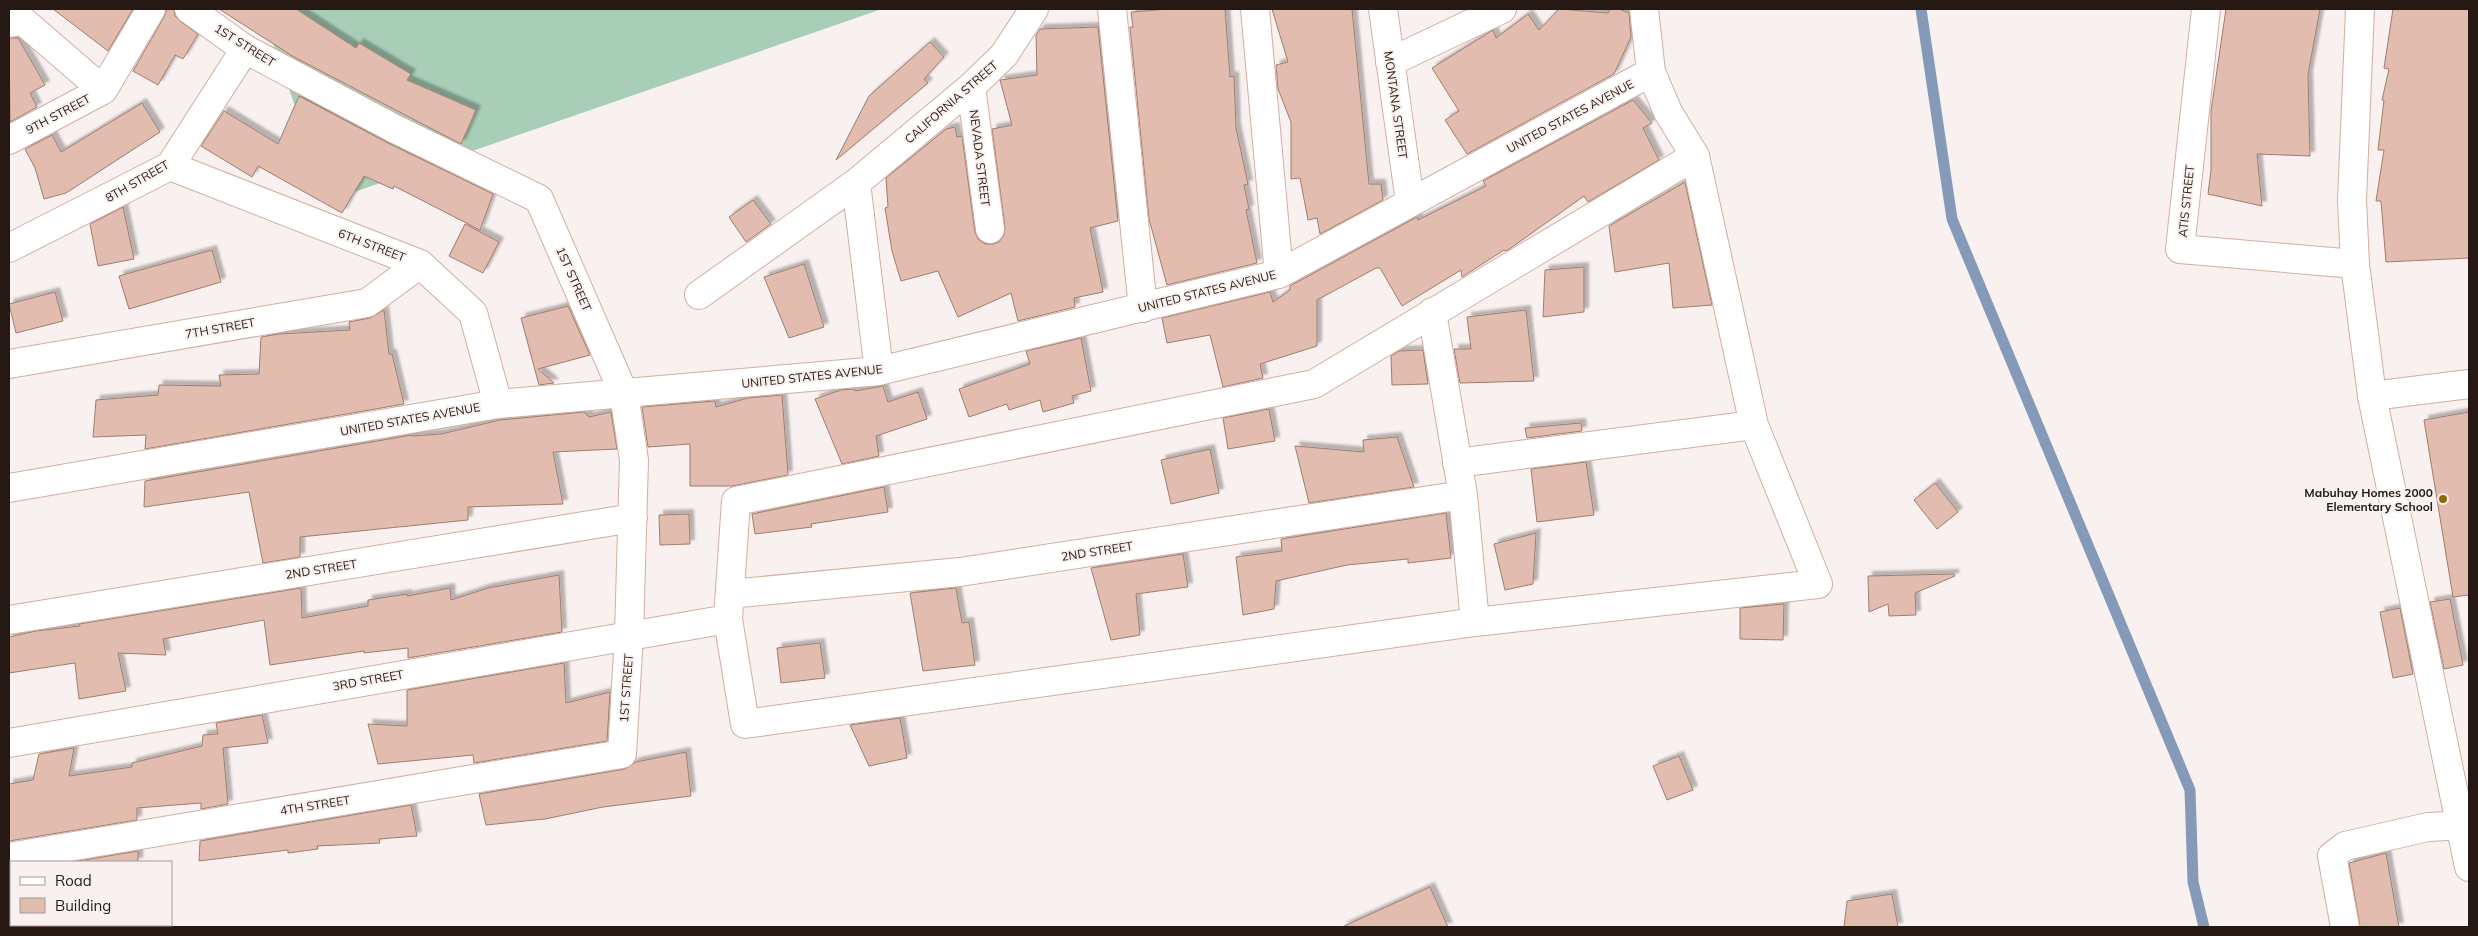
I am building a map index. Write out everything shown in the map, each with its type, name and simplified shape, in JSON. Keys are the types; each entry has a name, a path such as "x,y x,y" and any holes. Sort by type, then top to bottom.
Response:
{"street":[{"name":"9TH STREET","path":"9,140 103,90 151,9"},
{"name":"1ST STREET","path":"189,9 245,49 395,130 539,199 624,394 634,460 629,635 622,754"},
{"name":"CALIFORNIA STREET","path":"699,295 856,183 971,87 1004,55 1034,9"},
{"path":"1112,9 1143,308"},
{"path":"1255,9 1278,274"},
{"name":"MONTANA STREET","path":"1383,9 1410,202"},
{"path":"1390,62 1502,9"},
{"path":"1644,9 1651,72 1668,112 1695,156 1754,425 1818,584 1474,622 745,724 729,606 736,501 1314,384 1695,156"},
{"name":"ATIS STREET","path":"2206,9 2180,249 2355,264"},
{"path":"2360,9 2352,200 2355,264 2372,396 2465,825 2469,867"},
{"path":"9,23 23,21 103,90"},
{"name":"8TH STREET","path":"9,248 170,166 245,49"},
{"name":"UNITED STATES AVENUE","path":"9,488 498,404 879,371 1278,274 1651,72"},
{"name":"NEVADA STREET","path":"971,87 990,229"},
{"name":"6TH STREET","path":"170,166 420,264 473,313 498,404"},
{"path":"856,183 879,371"},
{"name":"7TH STREET","path":"9,364 367,303 420,264"},
{"path":"1432,312 1463,495 1474,622"},
{"path":"2372,396 2469,384"},
{"path":"1457,463 1754,425"},
{"name":"2ND STREET","path":"729,606 1463,495"},
{"name":"2ND STREET","path":"9,620 632,518"},
{"name":"3RD STREET","path":"9,743 629,635 729,606"},
{"name":"4TH STREET","path":"9,856 622,754"},
{"path":"2345,927 2332,856 2345,846 2428,827 2465,825"}],"green space":[{"path":"261,9 882,9 328,201"}],"building":[{"path":"53,9 133,9 108,51"},
{"path":"167,9 174,9 175,16 198,34 183,59 175,55 158,85 133,71"},
{"path":"219,9 296,9 356,48 359,43 411,74 407,80 476,110 461,144 294,57"},
{"path":"1170,9 1225,9 1230,77 1234,76 1236,128 1248,184 1244,185 1249,209 1246,210 1257,263 1167,285 1149,219 1130,27 1133,27 1131,12"},
{"path":"1272,9 1352,9 1369,184 1381,184 1383,200 1320,234 1317,218 1308,220 1300,178 1291,179 1291,122 1278,89 1276,65 1288,62"},
{"path":"1559,9 1608,13 1610,9 1619,9 1629,13 1631,37 1614,74 1467,154 1445,120 1459,111 1432,68 1493,30 1496,38 1528,14 1539,30"},
{"path":"2226,9 2320,9 2308,75 2310,156 2257,154 2262,206 2208,194 2211,170 2211,111"},
{"path":"2393,9 2469,9 2469,258 2386,262 2381,201 2376,201 2384,150 2378,150 2384,100 2382,100 2389,69 2384,68"},
{"path":"1098,27 1118,221 1090,228 1103,292 1074,298 1075,307 1018,321 1011,293 958,317 938,271 901,281 892,251 885,208 888,207 886,178 946,129 955,127 957,137 962,136 975,232 978,239 985,244 999,242 1004,235 1005,227 992,129 1012,125 1000,80 1037,75 1036,35 1040,29"},
{"path":"9,38 18,38 45,85 30,93 37,107 10,122"},
{"path":"930,42 944,57 924,79 928,83 836,160 869,96"},
{"path":"299,96 388,143 493,194 480,230 394,186 393,189 364,176 342,213 258,166 252,177 201,146 224,111 278,144"},
{"path":"1633,100 1652,123 1643,128 1659,160 1588,202 1584,196 1508,250 1504,250 1462,277 1461,270 1402,306 1380,268 1376,268 1317,300 1317,346 1260,364 1263,378 1223,387 1210,335 1167,343 1162,318 1270,292 1273,302 1290,290 1290,286 1417,217 1418,220 1486,186 1483,181"},
{"path":"142,103 160,132 66,193 44,199 35,168 25,149 52,135 61,152"},
{"path":"1685,182 1712,305 1673,308 1669,263 1615,272 1609,226"},
{"path":"753,200 771,224 746,242 729,217"},
{"path":"123,207 134,259 98,266 90,224"},
{"path":"465,224 499,242 483,273 449,256"},
{"path":"212,250 221,282 129,309 119,276"},
{"path":"804,264 824,327 789,338 764,277"},
{"path":"1584,267 1584,312 1543,317 1545,270"},
{"path":"55,292 63,321 16,333 9,304"},
{"path":"568,306 590,355 538,369 554,383 539,385 521,318"},
{"path":"384,310 389,354 392,354 404,404 145,449 146,435 93,437 96,400 158,395 159,385 221,386 219,375 259,374 261,337 279,334 350,330 349,322 370,318"},
{"path":"1526,310 1534,381 1460,383 1454,349 1471,349 1467,317"},
{"path":"1081,338 1091,391 1072,396 1074,403 1043,412 1040,400 1009,410 1007,404 969,417 959,389 1030,364 1026,351"},
{"path":"1423,350 1428,384 1392,385 1391,356 1399,351"},
{"path":"883,386 888,402 918,392 927,419 876,436 879,456 842,464 815,399 841,390 854,389 855,391"},
{"path":"782,395 788,475 732,486 690,486 690,444 648,447 642,407 715,401 716,407 748,398"},
{"path":"1269,409 1275,441 1228,449 1223,418"},
{"path":"584,412 589,417 611,412 617,449 553,452 563,504 468,507 468,520 300,537 300,557 263,563 249,492 144,507 145,481 412,435 441,434 500,420"},
{"path":"2469,412 2469,595 2453,597 2424,420"},
{"path":"1581,423 1582,431 1527,438 1525,428"},
{"path":"1397,437 1414,487 1309,503 1295,446 1364,452 1363,440"},
{"path":"1210,449 1219,493 1171,504 1161,460"},
{"path":"1586,462 1594,515 1537,522 1531,469"},
{"path":"1935,483 1958,512 1937,529 1914,500"},
{"path":"884,487 888,512 811,524 812,527 755,534 752,514"},
{"path":"1446,513 1451,558 1408,563 1408,559 1347,565 1276,581 1274,609 1243,615 1236,557 1282,551 1281,539"},
{"path":"689,514 690,544 660,545 659,515"},
{"path":"1536,533 1533,584 1505,590 1494,544"},
{"path":"1183,554 1188,587 1136,594 1140,635 1111,640 1091,568"},
{"path":"1954,574 1955,576 1915,593 1916,615 1889,616 1888,604 1869,612 1868,576"},
{"path":"559,575 562,632 408,658 408,648 364,653 364,651 270,665 264,620 163,639 166,655 118,653 126,691 79,699 75,663 9,673 9,637 36,631 80,626 79,624 301,588 302,618 368,606 368,600 407,594 407,596 450,588 451,600 488,588"},
{"path":"956,588 962,623 969,622 975,665 923,671 910,593"},
{"path":"2450,599 2463,665 2444,669 2430,602"},
{"path":"1784,604 1783,640 1740,639 1740,608"},
{"path":"2400,608 2413,674 2393,678 2380,612"},
{"path":"820,643 825,678 781,683 777,648"},
{"path":"564,663 566,703 610,692 607,741 474,763 473,755 378,764 368,724 407,726 407,690"},
{"path":"262,715 268,743 223,748 228,804 201,809 201,803 137,808 137,820 9,841 9,784 33,780 39,754 74,748 69,776 132,767 132,763 202,746 203,735 218,734 216,723"},
{"path":"900,718 907,758 869,766 850,725"},
{"path":"686,752 691,796 603,807 545,819 486,825 479,794 625,769 636,762"},
{"path":"1679,756 1693,790 1667,800 1653,766"},
{"path":"411,805 417,836 379,839 380,843 317,846 318,849 288,853 288,850 199,861 200,841"},
{"path":"138,851 138,861 78,861"},
{"path":"2386,853 2399,927 2360,927 2349,863"},
{"path":"1430,887 1448,927 1342,927"},
{"path":"1892,894 1898,927 1844,927 1847,901"}],"waterway":[{"path":"1921,9 1952,219 2190,790 2193,882 2204,927"}],"place":[{"name":"Mabuhay Homes 2000 Elementary School","path":"2443,499"}]}
